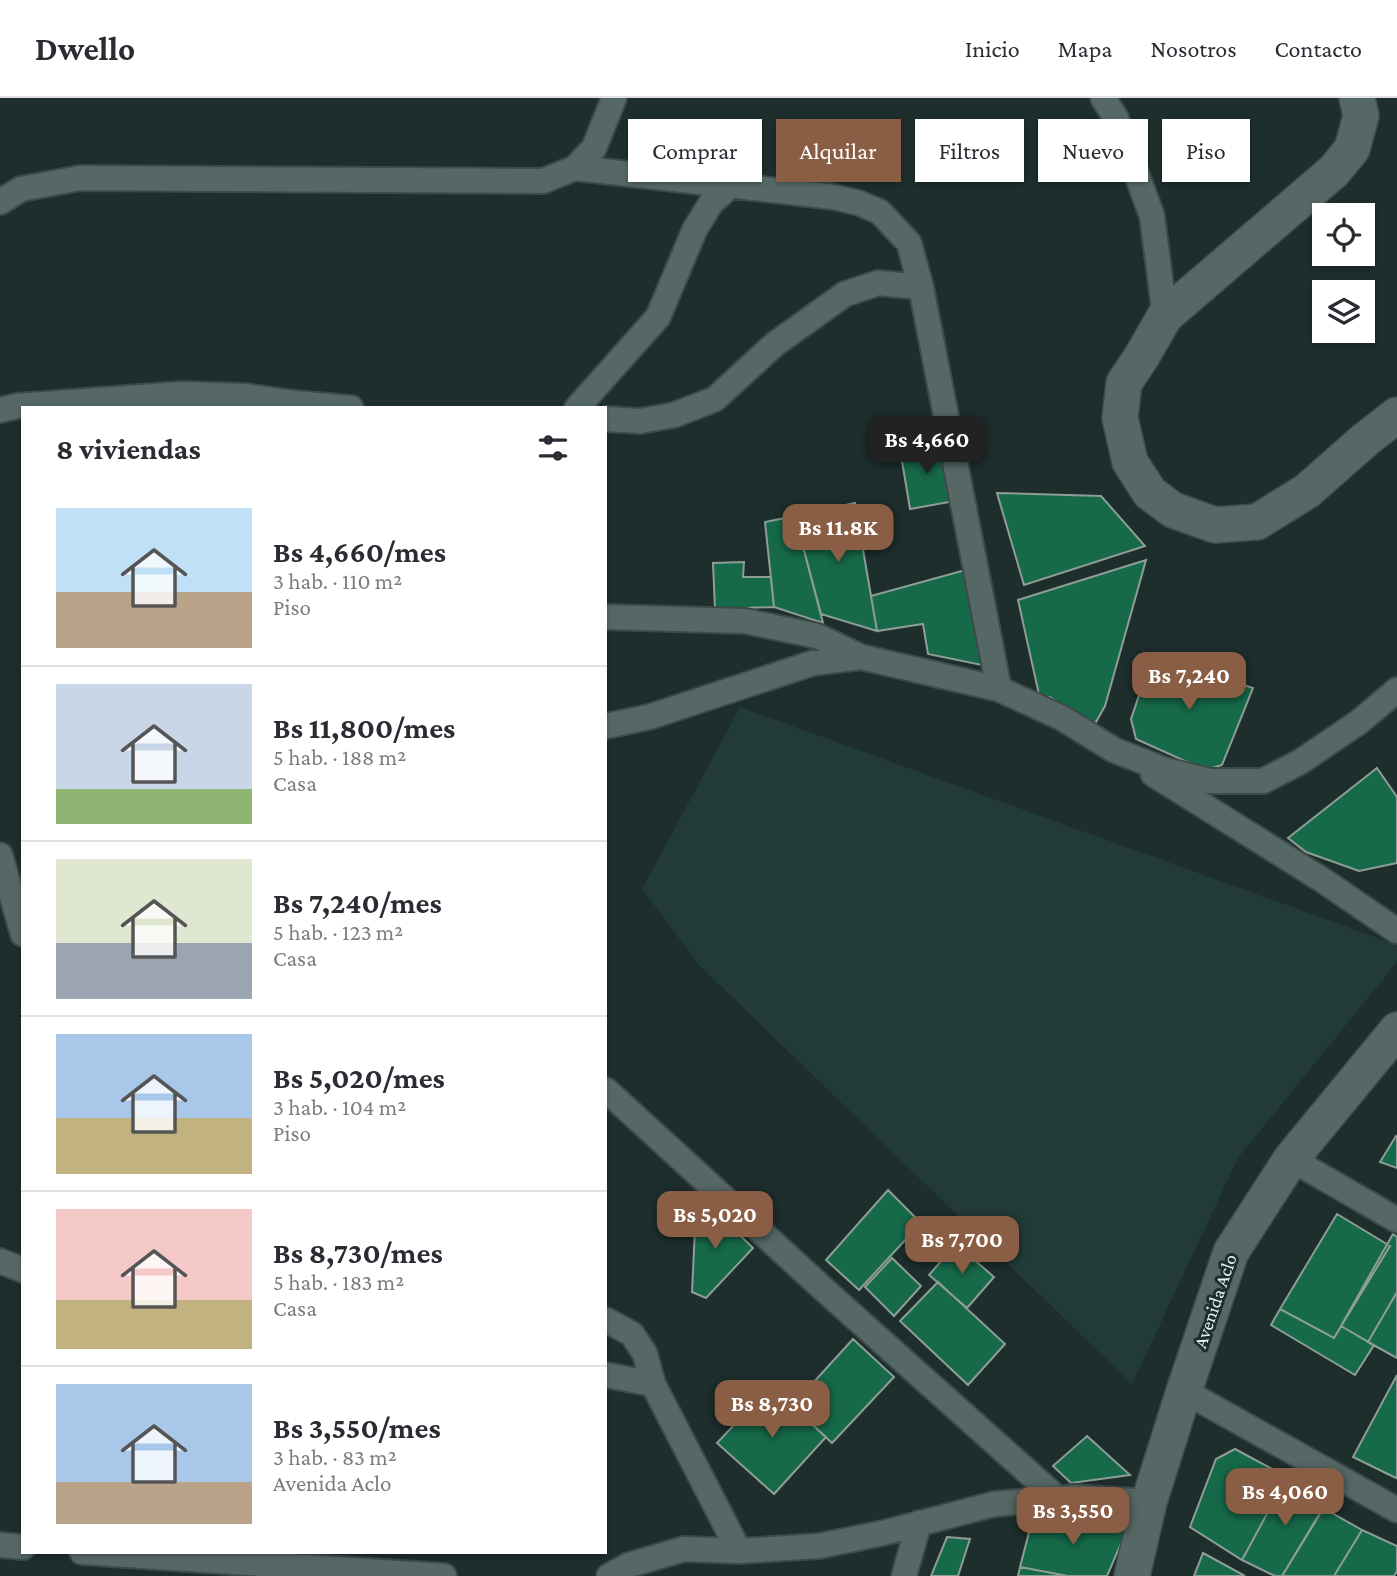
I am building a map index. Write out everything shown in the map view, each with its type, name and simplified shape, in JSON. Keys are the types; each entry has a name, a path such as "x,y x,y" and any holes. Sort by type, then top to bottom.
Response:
{"street":[{"path":"0,202 20,189 80,178 543,181 575,168 594,148 614,98"},
{"path":"1103,98 1116,118 1152,216 1165,316"},
{"path":"1357,98 1361,116 1352,149 1334,171 1165,316 1124,383 1120,418 1129,462 1150,493 1173,510 1215,526 1257,522 1307,491 1397,415"},
{"path":"575,168 834,197 880,212 909,243 922,287 999,689"},
{"path":"579,406 658,317 695,229 711,203 730,186"},
{"path":"607,419 640,421 674,415 715,399 775,344 845,294 878,283 922,287"},
{"path":"0,410 17,406 182,394 245,396 328,406"},
{"path":"607,617 746,621 817,636 861,657 999,689 1062,718 1324,881 1397,931"},
{"path":"607,726 649,717 813,663 861,657"},
{"path":"1114,750 1165,770 1210,781 1263,781 1300,762 1349,729 1397,690"},
{"path":"0,855 21,927"},
{"name":"Avenida Aclo","path":"1132,1576 1149,1502 1231,1252 1291,1159 1397,1030"},
{"path":"607,1091 1057,1498"},
{"path":"1291,1159 1397,1220"},
{"path":"0,1261 21,1269"},
{"path":"607,1321 632,1334 645,1354 653,1384 739,1551"},
{"path":"607,1375 653,1384"},
{"path":"1184,1391 1397,1510"},
{"path":"609,1576 629,1564 684,1549 739,1551 819,1546 883,1533 994,1503 1075,1497 1149,1502"},
{"path":"904,1576 919,1523"},
{"path":"0,1545 21,1547"},
{"path":"91,1554 122,1561 444,1576"}],"shaded area":[{"path":"740,707 1397,945 1397,962 1238,1158 1132,1384 699,965 642,889"}],"building":[{"path":"945,443 955,501 910,509 900,449"},
{"path":"997,493 1101,496 1145,546 1024,585"},
{"path":"855,503 877,631 821,614 795,516"},
{"path":"795,516 823,623 774,607 765,522"},
{"path":"1146,560 1105,706 1096,722 1083,725 1050,697 1040,699 1018,600"},
{"path":"744,562 743,577 771,577 774,607 715,609 713,563"},
{"path":"969,569 982,665 928,654 923,624 877,631 871,596"},
{"path":"1153,654 1253,688 1222,765 1205,770 1136,739 1131,719"},
{"path":"1377,768 1397,797 1397,863 1359,871 1306,852 1288,838"},
{"path":"1397,1137 1397,1168 1380,1162"},
{"path":"888,1190 921,1223 859,1290 826,1260"},
{"path":"709,1205 753,1248 706,1298 692,1292 696,1208"},
{"path":"1337,1214 1390,1246 1334,1338 1280,1309"},
{"path":"1393,1234 1397,1237 1397,1292 1368,1342 1341,1326"},
{"path":"956,1244 994,1277 967,1308 929,1275"},
{"path":"892,1258 921,1286 894,1316 865,1287"},
{"path":"938,1282 1005,1344 968,1385 900,1321"},
{"path":"1397,1292 1397,1358 1368,1342"},
{"path":"1280,1309 1334,1338 1341,1326 1374,1345 1355,1375 1271,1325"},
{"path":"853,1339 894,1377 832,1443 792,1406"},
{"path":"1397,1375 1397,1475 1396,1478 1353,1457"},
{"path":"771,1386 826,1437 774,1494 717,1443"},
{"path":"1087,1436 1130,1475 1071,1483 1053,1466"},
{"path":"1235,1449 1287,1477 1242,1560 1190,1527 1216,1459"},
{"path":"1287,1477 1328,1501 1282,1576 1275,1576 1242,1560"},
{"path":"1323,1508 1362,1530 1334,1576 1282,1576"},
{"path":"1113,1518 1126,1532 1107,1576 1068,1576 1020,1567 1032,1521"},
{"path":"1362,1530 1397,1546 1397,1571 1394,1576 1334,1576"},
{"path":"947,1537 970,1539 958,1576 931,1576"},
{"path":"1203,1553 1245,1576 1194,1576"},
{"path":"1020,1567 1068,1576 1018,1576"}]}
